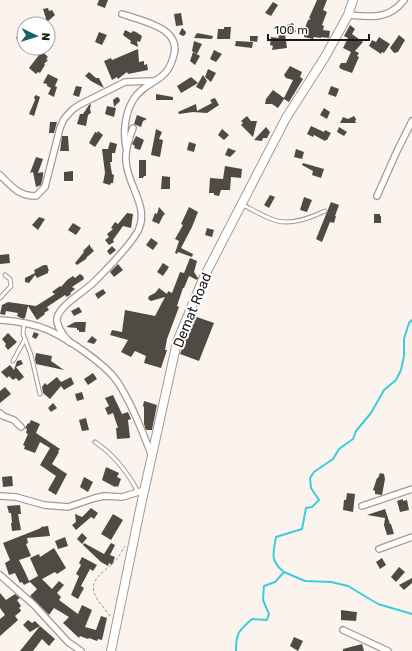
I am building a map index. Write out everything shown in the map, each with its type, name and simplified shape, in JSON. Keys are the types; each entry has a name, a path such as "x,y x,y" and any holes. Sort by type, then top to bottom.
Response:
{"street":[{"name":"Demat Road","path":"111,651 141,491 152,457 177,342 204,276 286,118 325,57 348,15 353,0"},
{"path":"348,15 378,17 395,10 404,0"},
{"path":"69,342 63,336 58,325 57,320 59,314 79,294 93,283 124,249 138,230 141,215 140,203 126,163 124,138 128,114 133,100 139,92 162,76 172,62 174,54 175,47 172,40 169,34 162,28 122,14"},
{"path":"0,176 21,194 36,196 45,187 60,128 64,119 72,110 125,82 154,81"},
{"path":"377,196 412,121"},
{"path":"126,150 132,128"},
{"path":"0,320 48,330 69,342 98,362 116,380 136,417 152,457"},
{"path":"0,414 14,420 21,427"},
{"path":"362,506 412,489"},
{"path":"0,496 16,497 44,505 68,507 104,496 122,497 141,491"},
{"path":"379,549 412,537"},
{"path":"0,575 34,605 68,642 82,651"},
{"path":"344,630 388,651"}],"lane":[{"path":"241,205 274,220 284,222 310,218 325,211"},
{"path":"0,298 11,286 10,279 5,275"},
{"path":"24,324 23,334 31,355 40,394"},
{"path":"13,361 25,339"},
{"path":"95,442 106,450 141,491"}],"path":[{"path":"116,626 98,600 94,589 98,575 111,566 127,542"}],"building":[{"path":"99,0 108,0 105,8 97,5"},
{"path":"317,0 327,0 323,10 327,12 322,25 324,26 323,30 330,31 329,38 314,37 313,39 304,37 306,25 308,20 311,19 309,18"},
{"path":"273,2 278,5 271,16 265,13"},
{"path":"48,8 49,11 52,10 55,15 45,16 43,9"},
{"path":"181,13 183,25 176,26 174,14"},
{"path":"293,23 296,32 289,34 287,25"},
{"path":"350,25 355,29 352,34 363,42 355,51 359,53 357,56 359,57 352,73 339,67 341,63 346,63 351,52 343,48 348,38 344,36"},
{"path":"224,27 231,27 230,39 217,39 218,29 224,29"},
{"path":"182,28 186,32 183,36 179,34"},
{"path":"125,30 131,33 133,31 136,32 142,36 140,42 137,41 138,47 130,43 131,41 123,35"},
{"path":"99,32 107,35 102,45 95,42"},
{"path":"197,33 213,36 212,39 194,38"},
{"path":"285,34 287,48 272,50 273,46 270,45 271,37 279,38 278,36"},
{"path":"399,35 405,40 398,52 394,53 390,48"},
{"path":"250,36 258,36 257,42 250,41"},
{"path":"379,37 390,44 384,53 382,52 381,54 369,46 372,40 376,42"},
{"path":"194,41 202,44 197,54 192,51"},
{"path":"236,41 253,42 252,48 235,46"},
{"path":"138,49 139,62 144,61 144,65 147,64 148,70 128,74 127,72 118,79 117,77 112,80 104,61 111,58 112,60"},
{"path":"214,50 222,54 216,62 210,59"},
{"path":"193,52 200,56 195,65 190,61"},
{"path":"38,56 48,57 46,59 48,60 44,64 45,65 40,73 38,72 36,74 29,68"},
{"path":"290,66 302,72 300,77 303,79 289,102 284,99 278,108 272,104 265,104 266,99 273,90 284,98 293,80 286,78 284,75"},
{"path":"208,69 216,73 211,82 205,77"},
{"path":"89,72 96,78 99,78 104,88 85,76"},
{"path":"48,74 58,79 55,86 57,87 54,97 48,94 51,88 47,86 47,84 43,83"},
{"path":"203,75 207,81 202,90 196,87"},
{"path":"191,77 198,83 181,93 177,86"},
{"path":"76,86 82,87 79,97 73,95"},
{"path":"331,86 339,89 336,97 328,94"},
{"path":"156,94 173,97 173,100 156,100"},
{"path":"36,95 40,97 34,116 29,114"},
{"path":"117,97 120,101 114,107 113,100"},
{"path":"215,98 219,105 207,113 193,112 179,114 178,112 196,104 197,111 212,103 210,100"},
{"path":"91,104 91,113 88,115 86,126 77,124 80,114 83,114"},
{"path":"107,106 116,108 114,117 105,114"},
{"path":"324,108 330,112 327,119 320,115"},
{"path":"137,115 147,119 143,121 141,127 134,124"},
{"path":"247,116 251,121 257,121 253,137 241,125 243,123 241,121"},
{"path":"354,116 356,119 355,122 357,123 340,123 343,117 348,119"},
{"path":"50,122 57,122 54,133 49,133"},
{"path":"311,126 324,132 325,130 331,133 327,140 325,141 314,135 313,137 307,134"},
{"path":"266,127 270,132 267,138 263,138 262,141 254,140"},
{"path":"339,127 347,132 344,136 337,132"},
{"path":"156,129 162,132 159,139 163,140 160,157 151,155"},
{"path":"222,129 229,135 224,140 218,135"},
{"path":"98,131 103,135 95,147 89,143 95,132 97,133"},
{"path":"62,136 68,136 69,151 60,151"},
{"path":"136,136 144,140 140,150 134,148 135,146 132,144"},
{"path":"110,142 117,144 115,153 112,153 112,162 110,162 112,174 114,175 113,183 110,185 103,183 105,173 102,149 108,149"},
{"path":"189,142 196,144 194,152 187,150"},
{"path":"228,148 236,151 230,157 225,155"},
{"path":"296,149 304,152 302,159 294,157"},
{"path":"36,157 43,159 38,173 43,172 43,176 41,185 36,187 33,172 30,173"},
{"path":"139,160 146,160 146,176 143,178 139,178"},
{"path":"303,163 324,169 321,178 312,175 313,171 302,165"},
{"path":"225,166 242,169 241,178 231,177 230,190 221,190 219,196 214,195 214,193 209,193 210,178 223,179"},
{"path":"73,171 73,181 64,181 64,172"},
{"path":"162,176 170,177 170,189 161,189"},
{"path":"270,195 275,197 269,208 264,205"},
{"path":"304,197 312,200 307,212 300,210"},
{"path":"331,202 339,205 334,223 330,222 322,242 316,239"},
{"path":"159,207 165,214 159,224 152,221 155,213 157,214"},
{"path":"189,207 198,212 181,248 193,254 192,257 178,252 177,254 175,253 179,241 175,239 183,225 181,224"},
{"path":"127,213 133,214 131,228 123,226 113,240 114,242 109,245 105,240 109,237 107,234 113,229 111,228 115,222 118,224"},
{"path":"374,214 380,214 381,223 374,223"},
{"path":"39,217 45,219 38,230 32,225"},
{"path":"73,223 81,228 76,235 68,230"},
{"path":"207,228 214,230 212,237 205,235"},
{"path":"151,238 158,243 153,250 146,245"},
{"path":"90,244 94,251 77,265 75,263"},
{"path":"112,246 116,250 110,255 107,251"},
{"path":"9,254 10,263 0,264 0,255"},
{"path":"190,258 197,261 194,272 198,278 197,280 189,276 183,288 177,306 179,307 167,339 165,350 167,350 161,368 144,363 146,356 135,351 131,357 121,352 128,340 110,335 112,330 122,332 125,310 155,316 165,297 151,301 148,299 149,296 155,293 159,288 167,294 168,291 172,293 180,272 184,273"},
{"path":"163,263 169,267 163,276 157,272"},
{"path":"118,264 123,270 114,277 110,272"},
{"path":"47,265 49,271 48,273 37,278 35,275 29,283 25,282 25,278 35,273 34,270"},
{"path":"80,274 84,279 72,287 75,289 70,293 71,294 67,297 65,295 47,307 49,310 37,320 28,306 25,318 23,319 17,316 18,313 6,311 5,315 0,314 2,305 8,302 36,306 55,294 52,292 60,286 61,287 67,280 73,276 75,278"},
{"path":"103,289 106,293 98,299 95,294"},
{"path":"79,307 82,312 74,316 71,311"},
{"path":"194,316 214,323 199,361 180,354"},
{"path":"75,322 86,322 85,332 79,332 77,328 66,327"},
{"path":"34,332 39,334 36,339 32,337"},
{"path":"8,333 17,342 8,350 2,339"},
{"path":"92,336 97,340 94,344 87,342"},
{"path":"36,353 52,356 51,361 64,370 36,364"},
{"path":"21,360 23,364 16,367 24,377 19,381 16,378 13,380 9,376 7,378 1,372 10,365 14,370 17,361"},
{"path":"93,373 97,379 88,385 84,379"},
{"path":"57,377 61,382 71,377 74,384 64,390 61,386 50,399 43,393 42,387 45,383 47,385"},
{"path":"5,387 11,394 0,403 0,391"},
{"path":"82,392 84,399 77,401 75,394"},
{"path":"113,395 122,414 128,412 131,419 128,420 130,438 117,439 116,428 118,428 113,413 108,415 105,408 109,406 105,398"},
{"path":"144,401 157,405 152,430 146,430 144,424"},
{"path":"53,403 57,408 51,412 48,408"},
{"path":"86,418 89,430 82,431 79,420"},
{"path":"31,420 40,424 36,433 60,449 52,464 67,474 56,495 48,490 56,476 40,465 50,448 40,442 35,453 24,449 25,446 23,445 28,434 26,433 27,429 25,428"},
{"path":"106,467 119,473 117,477 121,479 118,487 115,487 102,480"},
{"path":"380,473 384,474 385,479 382,495 375,494 375,491 373,490"},
{"path":"12,476 13,486 3,487 2,477"},
{"path":"84,477 93,482 88,492 80,487"},
{"path":"347,493 355,494 353,512 343,510 344,500 346,500"},
{"path":"403,499 403,501 407,500 409,510 400,512 397,501"},
{"path":"20,505 21,514 18,514 21,530 12,531 11,513 9,513 7,506"},
{"path":"91,508 98,513 94,519 91,517 76,530 72,525 76,522 75,514 82,517"},
{"path":"385,509 394,534 387,535 384,525 385,518 367,515"},
{"path":"113,514 123,520 111,540 101,534"},
{"path":"48,526 50,536 27,538 28,543 26,544 31,556 19,560 29,581 38,576 30,558 39,554 40,557 54,548 66,568 57,574 55,572 42,579 52,589 59,581 64,585 57,593 61,597 59,600 78,614 82,605 92,610 85,627 96,630 101,616 107,618 102,640 98,639 97,641 80,636 79,638 63,623 69,617 54,608 49,615 30,596 37,589 30,582 24,585 22,582 20,583 15,573 9,575 5,563 10,560 3,543 41,527"},
{"path":"82,533 87,538 82,544 77,539"},
{"path":"65,537 68,546 58,549 55,541"},
{"path":"84,543 104,554 111,543 115,545 110,555 115,557 112,565 109,563 108,566 101,562 83,545"},
{"path":"82,557 97,565 93,571 90,569 81,586 84,588 78,599 71,595 79,576 76,574 81,565 79,563"},
{"path":"382,558 386,565 380,569 376,562"},
{"path":"399,567 405,572 396,582 391,577"},
{"path":"412,578 412,583 404,590 399,585"},
{"path":"0,593 6,600 15,594 20,598 17,600 21,606 19,608 21,610 15,616 18,620 0,636 0,619 5,615 0,608"},
{"path":"341,610 357,612 356,621 341,620"},
{"path":"28,620 32,623 35,621 40,626 30,632 23,625"},
{"path":"40,626 55,639 49,646 42,639 33,651 20,651"},
{"path":"294,637 303,641 298,651 290,646"},
{"path":"362,644 364,651 343,651 343,649"}],"waterway":[{"path":"236,651 239,632 244,626 252,619 267,620 269,614 263,600 264,586 275,582 284,572 276,564 274,557 276,537 302,529 306,508 312,507 319,500 311,488 310,478 314,472 333,459 339,449 353,439 356,431 371,413 384,390 396,380 401,370 404,356 404,339 409,323 412,320"},
{"path":"284,572 305,581 331,582 348,586 378,604 412,614"}]}
